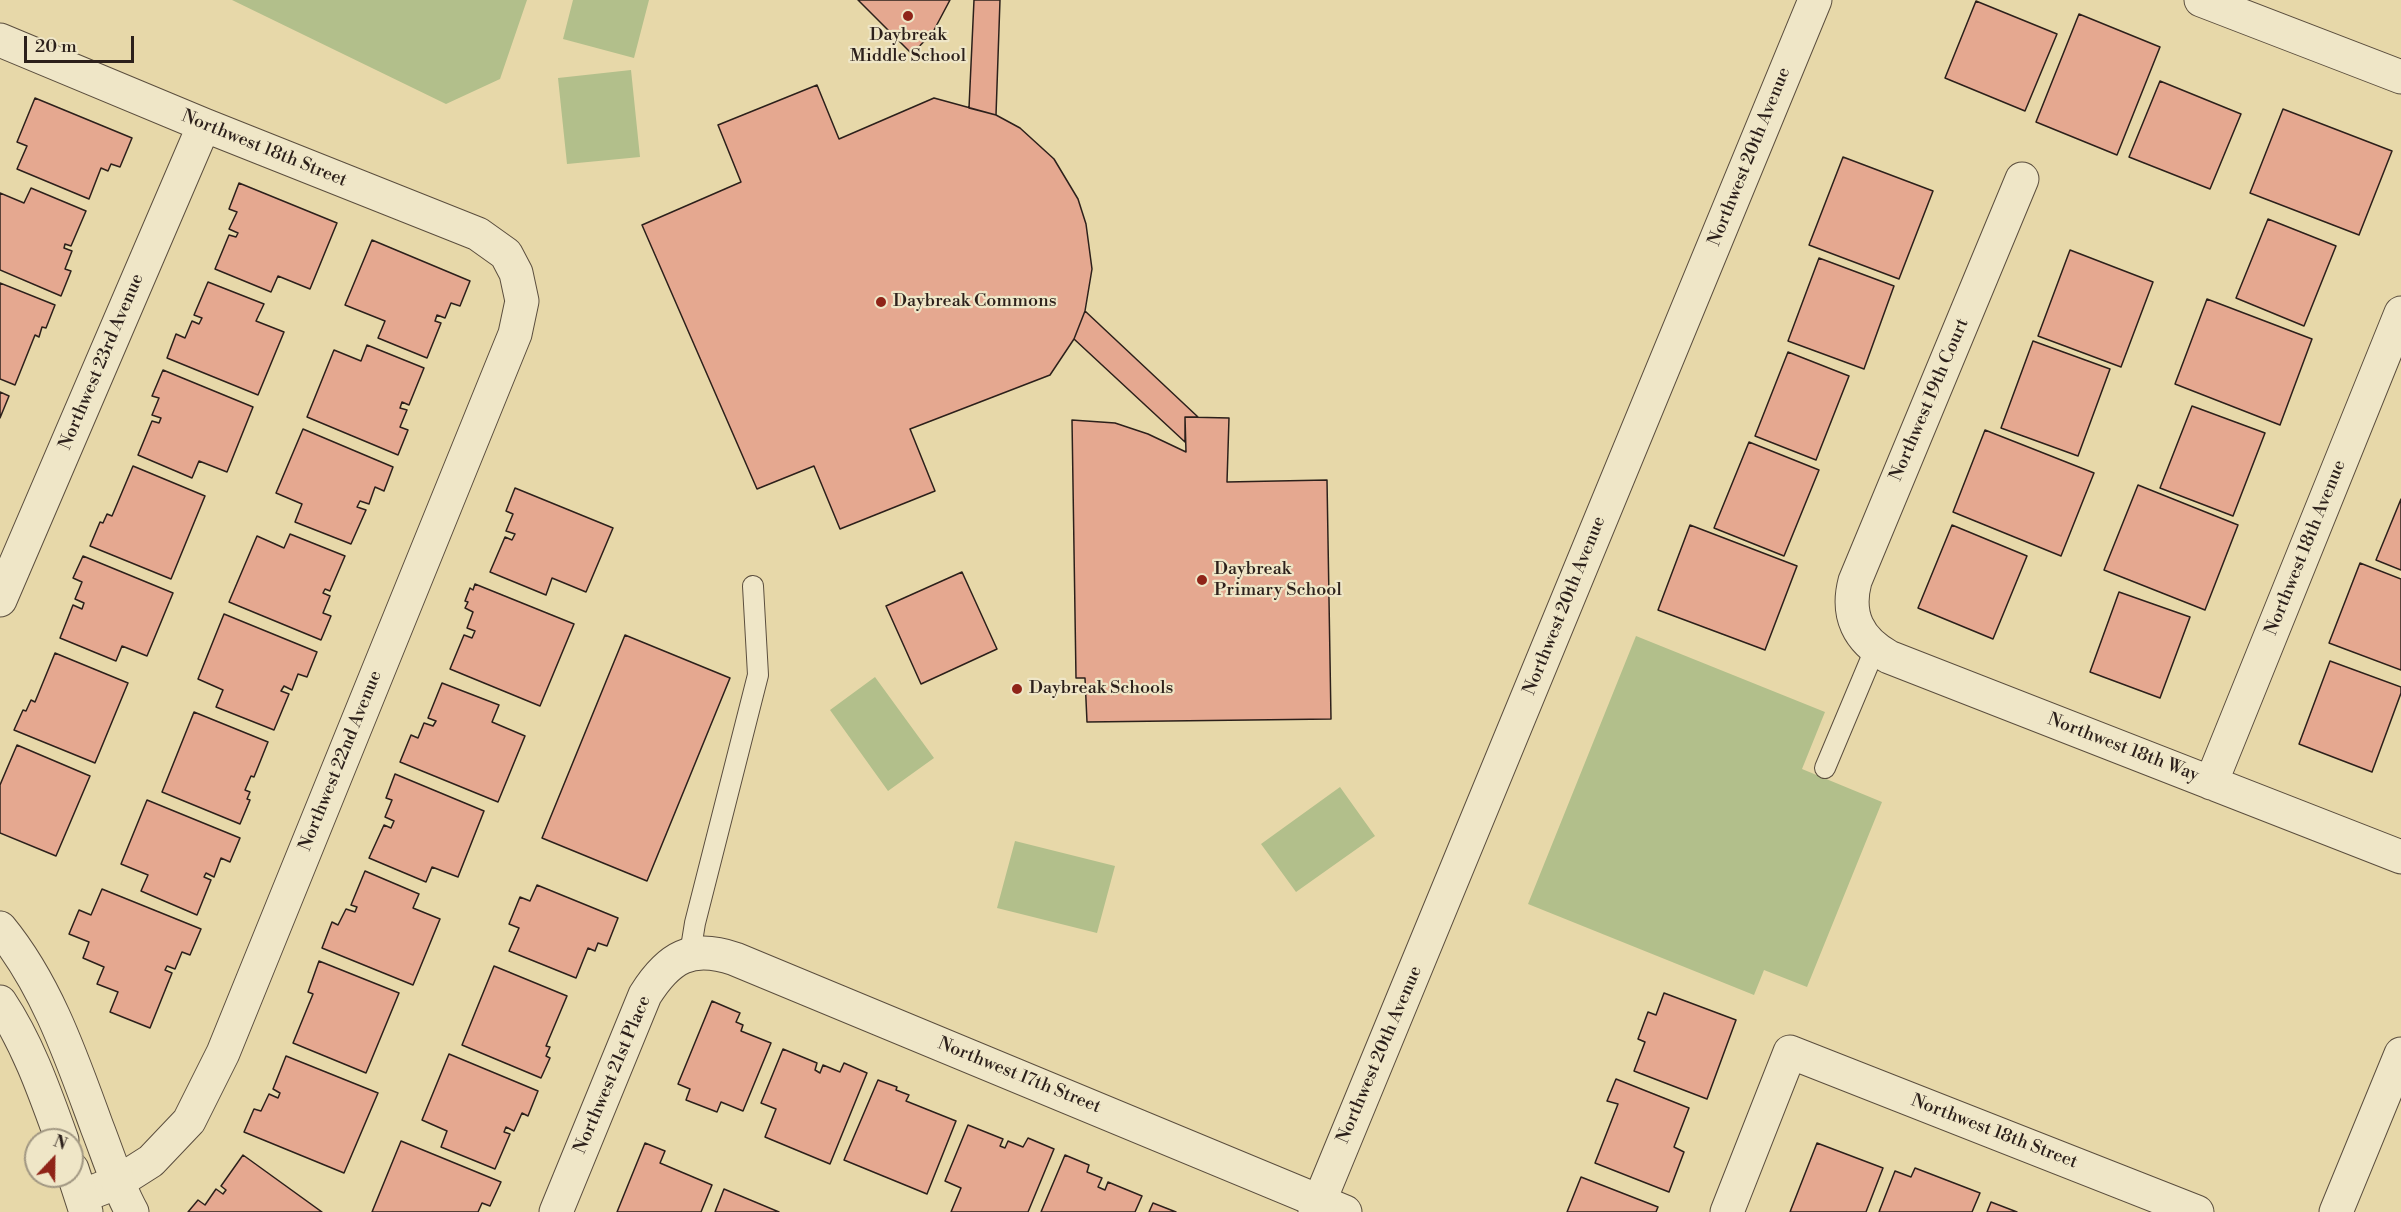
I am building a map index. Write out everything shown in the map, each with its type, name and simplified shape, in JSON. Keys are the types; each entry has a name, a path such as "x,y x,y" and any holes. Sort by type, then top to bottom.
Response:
{"street":[{"name":"Northwest 20th Avenue","path":"1326,1208 1815,0"},
{"path":"2201,0 2401,77"},
{"name":"Northwest 18th Street","path":"0,40 204,125 478,234 506,254 516,273"},
{"name":"Northwest 23rd Avenue","path":"0,600 204,125"},
{"name":"Northwest 19th Court","path":"1865,637 1851,595 1855,581 2022,179"},
{"name":"Northwest 22nd Avenue","path":"80,1192 118,1182 151,1161 189,1121 223,1053 515,333 522,301 516,273"},
{"name":"Northwest 18th Avenue","path":"2211,783 2401,313"},
{"name":"Northwest 18th Way","path":"1865,637 1889,657 2401,857"},
{"path":"0,928 12,943 49,1005 86,1094 118,1182 132,1212"},
{"name":"Northwest 17th Street","path":"690,954 704,952 735,959 1326,1208"},
{"name":"Northwest 21st Place","path":"556,1212 645,995 657,976 669,965 690,954"},
{"path":"0,1002 12,1020 58,1128"},
{"name":"Northwest 18th Street","path":"1727,1212 1790,1052 2197,1212"},
{"path":"2336,1212 2401,1054"}],"lane":[{"path":"690,954 695,923 758,675 753,586"},
{"path":"1825,768 1865,637"}],"green space":[{"path":"232,0 527,0 500,79 446,104"},
{"path":"573,0 649,0 634,58 563,39"},
{"path":"631,70 640,157 567,164 558,78"},
{"path":"1636,636 1825,712 1802,769 1882,802 1807,987 1764,970 1754,995 1528,904"},
{"path":"875,677 934,758 888,791 830,710"},
{"path":"1340,787 1375,836 1296,892 1261,844"},
{"path":"1015,841 1115,866 1097,933 997,908"}],"building":[{"name":"Daybreak Middle School","path":"858,0 950,0 933,32 912,54"},
{"path":"974,0 1000,0 996,115 969,108"},
{"path":"1976,1 2057,34 2025,111 1945,78"},
{"path":"2079,14 2160,47 2117,155 2036,122"},
{"path":"2160,81 2241,114 2210,189 2129,157"},
{"name":"Daybreak Commons","path":"817,85 839,139 934,98 996,115 1020,128 1054,159 1078,199 1086,224 1092,269 1085,311 1074,339 1050,375 910,429 935,491 840,529 814,466 757,489 642,225 741,182 718,125"},
{"path":"35,98 132,138 120,167 111,164 108,171 101,168 89,199 17,169 27,146 17,142"},
{"path":"2283,109 2392,151 2359,235 2250,193"},
{"path":"1843,157 1933,191 1899,279 1809,245"},
{"path":"239,183 337,223 310,289 278,276 271,292 215,269 229,235 236,237 238,233 229,229 237,212 229,209"},
{"path":"31,188 86,211 71,246 65,244 64,248 72,251 65,269 71,271 61,296 0,270 0,193 24,203"},
{"path":"2268,219 2336,246 2304,326 2236,298"},
{"path":"372,240 470,281 460,306 451,303 445,318 437,315 435,321 441,323 427,358 378,338 385,321 345,305"},
{"path":"2070,250 2153,282 2121,367 2038,336"},
{"path":"1819,258 1894,286 1864,369 1788,341"},
{"path":"208,282 264,304 256,321 284,332 258,395 167,358 176,334 185,338 192,321 199,324 202,318 194,315"},
{"path":"0,283 55,305 46,328 42,327 39,337 35,335 15,385 0,379"},
{"path":"2207,299 2312,339 2280,425 2175,384"},
{"path":"1085,311 1198,417 1185,417 1185,442 1074,339"},
{"path":"2033,341 2110,369 2078,456 2001,428"},
{"path":"367,345 424,368 409,405 402,402 400,408 407,410 400,427 408,430 398,455 307,417 334,350 361,361"},
{"path":"1788,352 1849,376 1816,460 1755,436"},
{"path":"163,370 253,407 227,472 199,461 192,478 138,455 152,421 159,423 161,418 152,415 159,398 152,396"},
{"path":"0,392 9,396 0,418"},
{"path":"2192,406 2265,433 2233,516 2160,488"},
{"name":"Daybreak Primary School","path":"1185,417 1229,418 1227,482 1327,480 1331,719 1087,722 1085,678 1076,678 1072,420 1115,423 1148,434 1186,452"},
{"path":"303,429 393,467 384,491 375,487 369,504 360,501 357,507 366,510 351,544 295,522 302,504 276,493"},
{"path":"1985,430 2094,473 2061,556 1953,512"},
{"path":"1749,442 1819,470 1784,556 1714,528"},
{"path":"133,466 205,496 171,579 90,546 100,522 103,523 107,514 112,516"},
{"path":"2138,485 2238,525 2205,610 2104,570"},
{"path":"515,488 613,528 586,592 552,578 546,595 490,572 505,537 512,540 515,534 506,531 513,514 506,511"},
{"path":"2401,499 2401,570 2376,560"},
{"path":"1690,525 1797,566 1765,650 1658,610"},
{"path":"1952,525 2027,556 1993,639 1918,608"},
{"path":"290,534 345,556 330,591 325,589 323,593 330,596 323,613 331,616 321,640 229,602 257,536 284,548"},
{"path":"83,556 173,593 147,656 122,646 116,661 60,638 73,605 82,609 84,603 75,599 82,582 73,578"},
{"path":"2360,563 2401,579 2401,670 2329,643"},
{"path":"962,572 997,649 921,684 886,606"},
{"path":"475,584 574,624 540,706 450,669 464,635 472,638 475,631 467,628 473,612 465,608 468,602 465,601 470,588 473,590"},
{"path":"2119,592 2190,617 2160,698 2090,672"},
{"path":"224,614 317,652 307,677 298,674 292,690 284,686 281,691 289,694 274,730 216,707 223,690 198,679"},
{"path":"625,635 730,678 647,881 542,838"},
{"path":"55,653 128,683 95,763 14,730 23,710 26,711 31,700 35,702"},
{"path":"2330,661 2401,687 2401,693 2372,772 2299,744"},
{"path":"442,683 499,705 492,722 525,736 498,802 400,762 411,735 418,738 424,723 433,726 436,721 428,718"},
{"path":"194,712 268,742 254,777 251,776 245,790 250,792 247,799 250,800 240,824 162,792"},
{"path":"17,745 90,776 56,856 0,833 0,785"},
{"path":"395,774 484,811 458,877 432,867 426,882 369,858 384,825 391,828 394,821 385,817 392,800 386,798"},
{"path":"147,800 240,838 230,862 221,858 214,877 206,873 204,877 211,880 197,915 141,891 148,875 121,864"},
{"path":"365,871 419,894 413,908 440,919 413,985 322,948 332,922 338,925 346,909 355,912 357,907 351,905"},
{"path":"537,885 618,918 607,946 598,943 595,951 588,948 576,978 509,951 519,928 509,924 520,897 530,901"},
{"path":"102,889 201,929 190,955 182,952 175,969 167,966 165,970 172,973 150,1028 110,1012 118,992 97,984 104,967 83,958 89,942 69,934 79,910 91,915"},
{"path":"319,961 399,993 366,1073 293,1043 313,994 308,992"},
{"path":"494,966 567,996 546,1046 550,1047 546,1056 550,1058 541,1078 462,1045"},
{"path":"1664,993 1736,1020 1707,1099 1634,1071 1645,1042 1638,1039 1648,1012 1656,1015"},
{"path":"712,1001 740,1013 736,1022 743,1025 741,1031 771,1043 743,1111 721,1102 717,1112 686,1100 690,1089 678,1084"},
{"path":"783,1049 817,1063 815,1070 820,1073 823,1065 840,1072 844,1063 867,1073 830,1164 765,1137 776,1109 761,1103"},
{"path":"449,1054 538,1091 528,1116 522,1113 514,1131 506,1127 504,1132 510,1134 495,1169 441,1147 447,1131 422,1120"},
{"path":"286,1056 378,1093 344,1173 244,1132 254,1109 261,1111 269,1094 278,1098 280,1093 273,1089"},
{"path":"1616,1079 1689,1108 1674,1147 1684,1152 1669,1192 1595,1163 1618,1104 1607,1101"},
{"path":"878,1080 897,1087 896,1090 909,1095 906,1101 956,1121 927,1194 844,1160"},
{"path":"968,1125 1003,1139 1000,1146 1005,1148 1008,1141 1023,1147 1028,1138 1054,1149 1028,1212 951,1212 961,1188 945,1181"},
{"path":"401,1141 501,1182 490,1206 482,1203 478,1212 372,1212"},
{"path":"645,1143 665,1151 660,1163 712,1185 701,1212 617,1212"},
{"path":"1817,1143 1883,1168 1866,1212 1790,1212"},
{"path":"243,1155 322,1212 188,1212 198,1200 205,1205 216,1189 223,1194 226,1190 221,1186"},
{"path":"1065,1155 1089,1165 1087,1172 1102,1178 1098,1187 1105,1190 1108,1182 1142,1196 1135,1212 1041,1212"},
{"path":"1915,1168 1980,1193 1972,1212 1879,1212 1895,1171 1911,1177"},
{"path":"1581,1177 1658,1207 1656,1212 1567,1212"},
{"path":"724,1189 779,1212 715,1212"},
{"path":"1991,1202 2017,1212 1987,1212"},
{"path":"1153,1203 1176,1212 1149,1212"}],"place":[{"name":"Daybreak Middle School","path":"908,16"},
{"name":"Daybreak Commons","path":"881,302"},
{"name":"Daybreak Primary School","path":"1202,580"},
{"name":"Daybreak Schools","path":"1017,689"}]}
